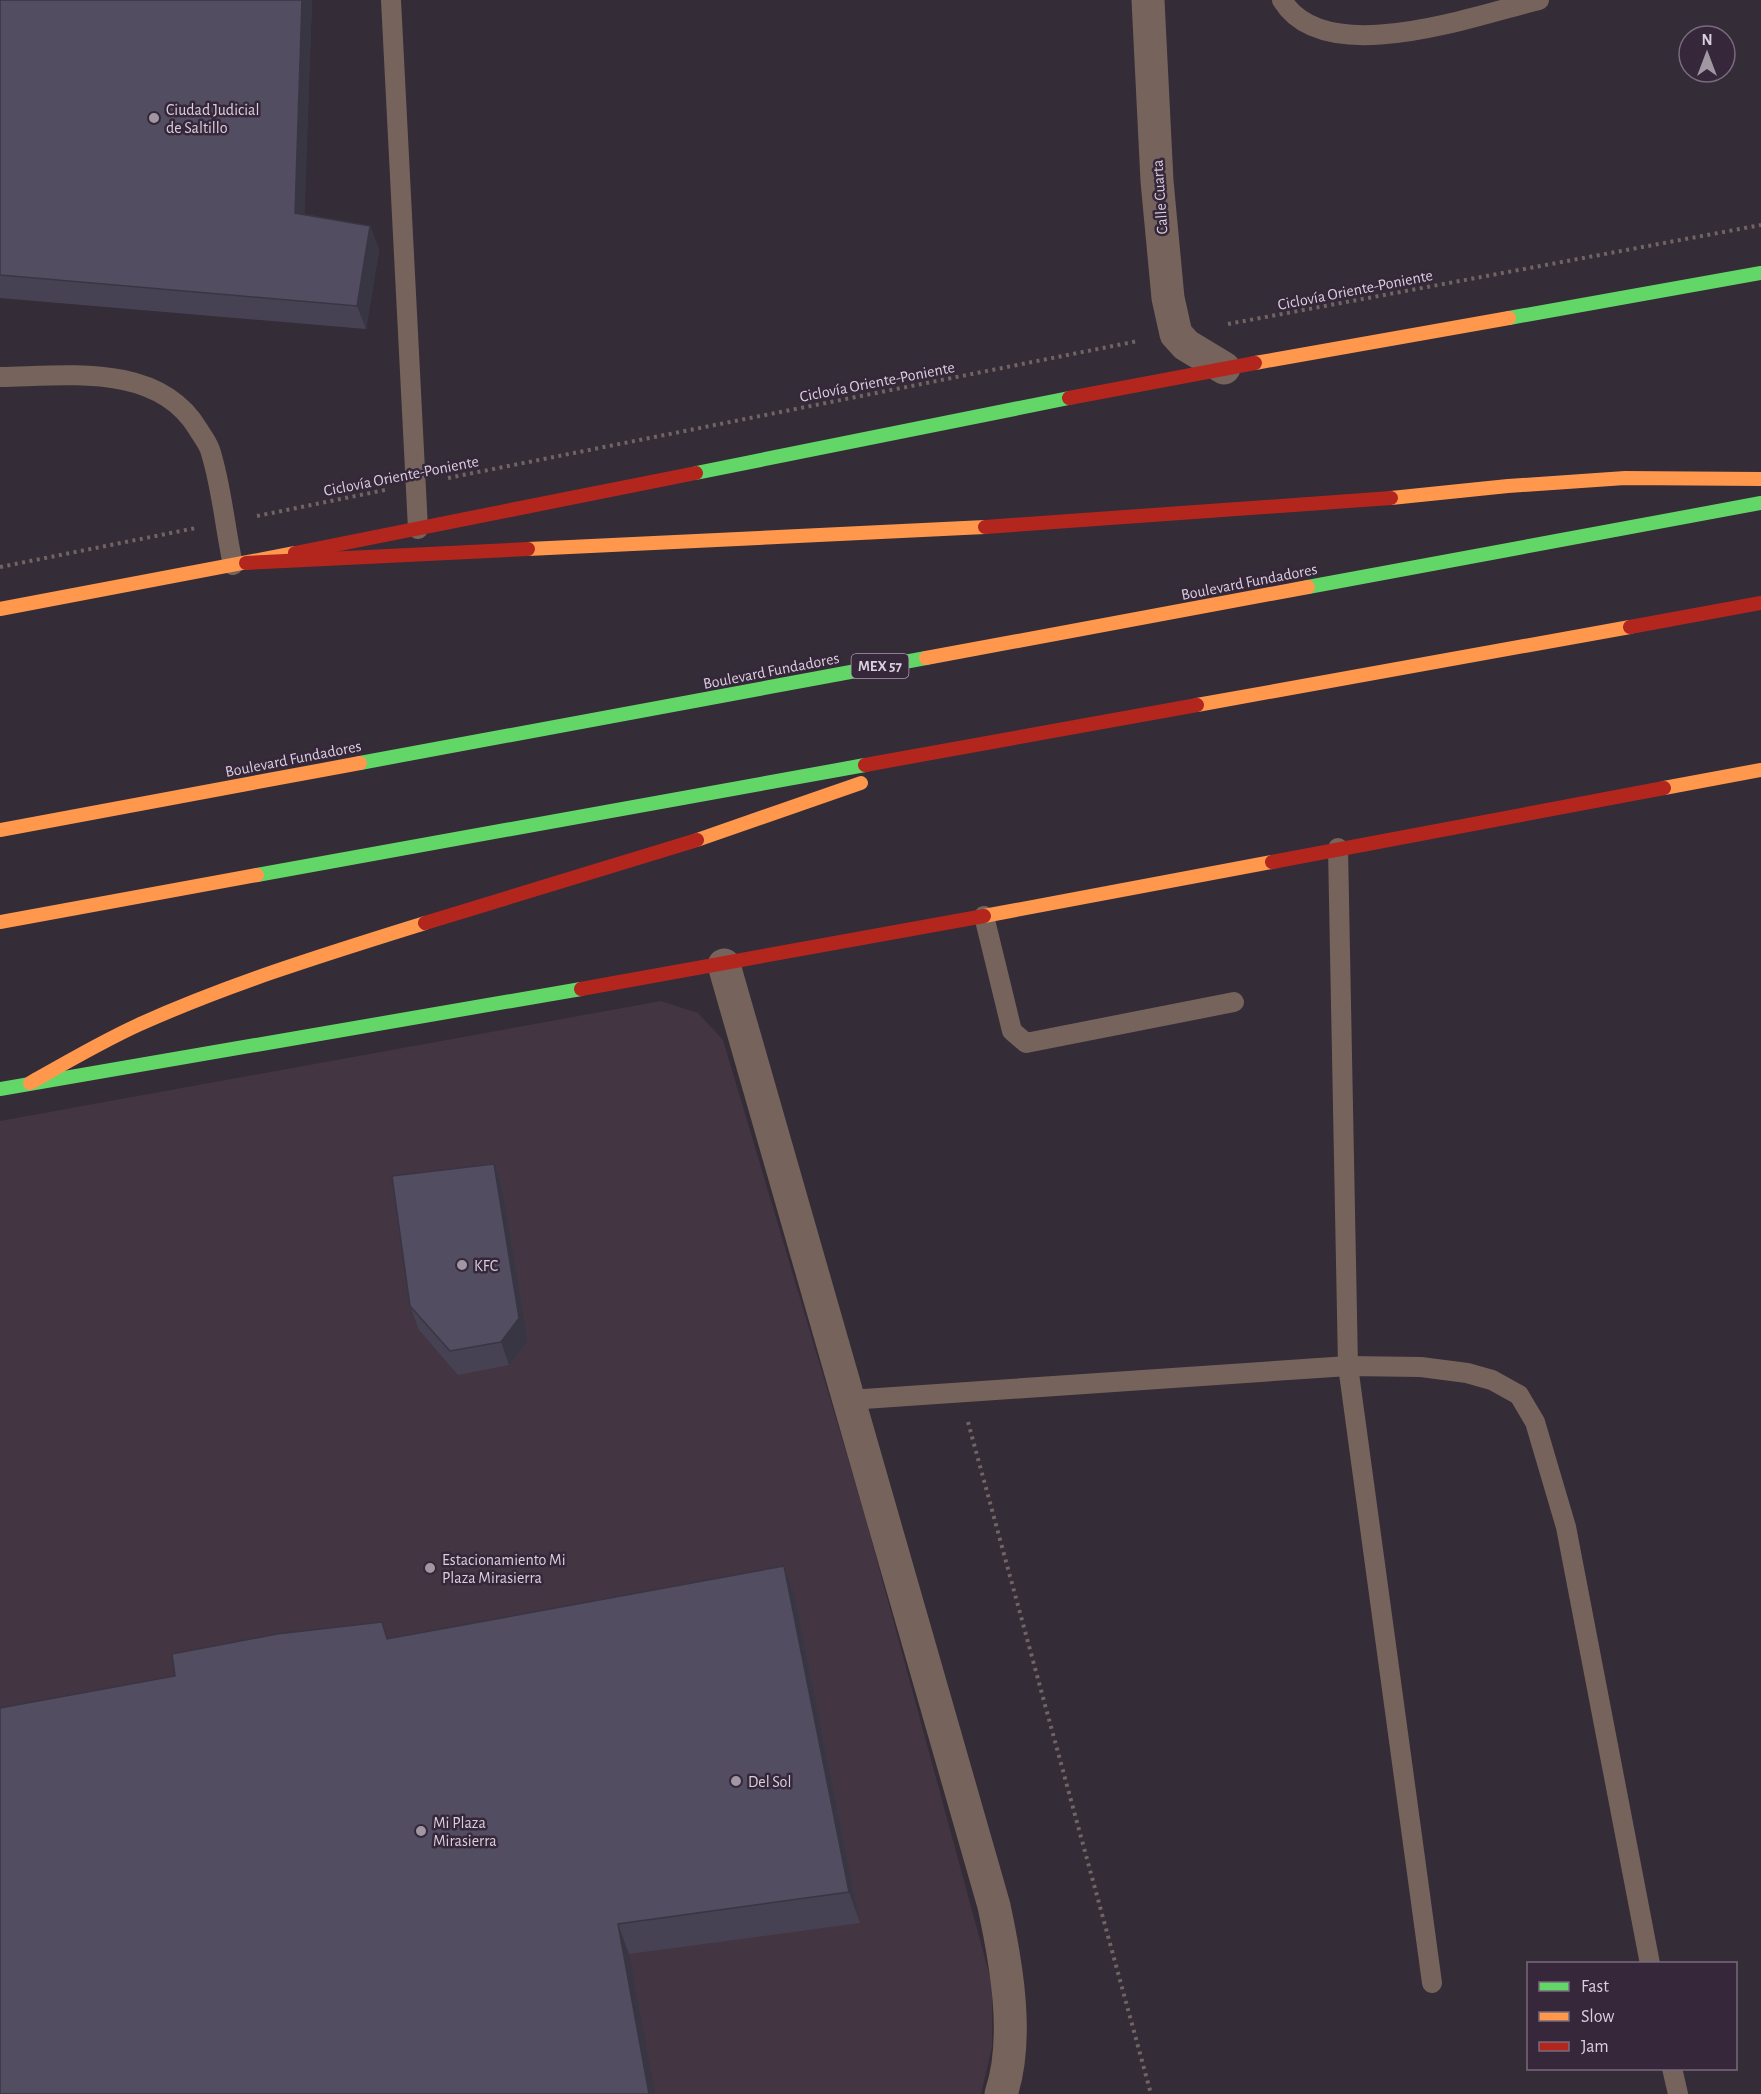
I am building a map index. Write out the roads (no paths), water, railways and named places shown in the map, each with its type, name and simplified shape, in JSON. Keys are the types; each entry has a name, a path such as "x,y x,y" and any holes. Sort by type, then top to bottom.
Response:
{"main road":[{"path":"0,609 418,529 1224,368 1761,273"},
{"path":"240,564 1051,524 1336,504 1508,486 1625,478 1761,479"},
{"name":"Boulevard Fundadores","path":"0,830 1761,503"},
{"path":"0,922 1761,603"},
{"path":"30,1083 100,1044 200,1000 314,959 457,912 609,868 971,747"},
{"path":"0,1089 724,965 1761,770"}],"street":[{"name":"Calle Cuarta","path":"1148,0 1162,245 1168,298 1176,334 1186,345 1224,368"},
{"path":"724,965 994,1906 1008,1983 1009,2046 1001,2094"}],"lane":[{"path":"391,0 418,529"},
{"path":"1282,0 1301,20 1323,32 1353,36 1406,32 1539,0"},
{"path":"0,377 84,375 124,380 154,389 180,405 211,451 224,523 240,564"},
{"path":"1338,848 1348,1366 1432,1983"},
{"path":"984,916 1012,1031 1026,1043 1234,1002"},
{"path":"849,1400 1348,1366 1421,1367 1467,1373 1492,1380 1519,1395 1535,1422 1566,1527 1650,1962"},
{"path":"1672,2070 1678,2094"}],"place":[{"name":"Ciudad Judicial de Saltillo","path":"154,118"},
{"name":"KFC","path":"462,1265"},
{"name":"Estacionamiento Mi Plaza Mirasierra","path":"430,1568"},
{"name":"Del Sol","path":"736,1781"},
{"name":"Mi Plaza Mirasierra","path":"421,1831"}]}
